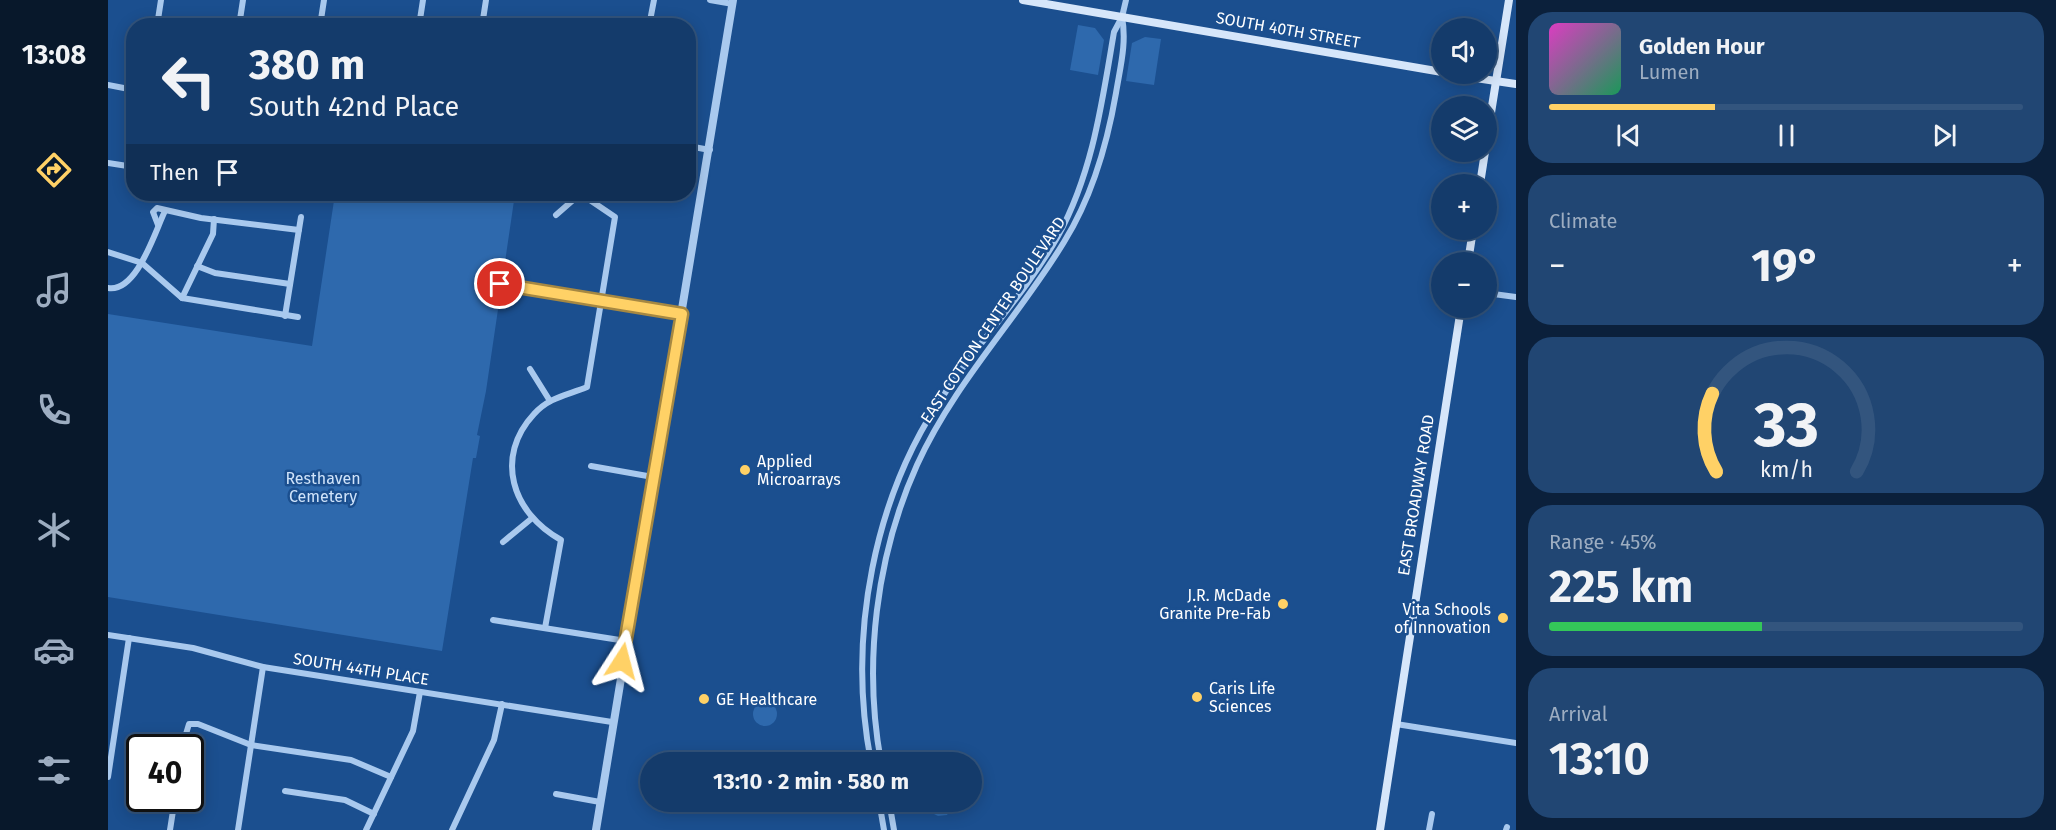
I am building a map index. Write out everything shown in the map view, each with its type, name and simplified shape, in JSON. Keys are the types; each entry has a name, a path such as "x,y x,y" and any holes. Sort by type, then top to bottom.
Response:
{"main road":[{"name":"SOUTH 40TH STREET","path":"1023,0 1431,70"},
{"path":"1509,0 1497,82 1516,84"},
{"name":"EAST BROADWAY ROAD","path":"1380,830 1459,318"}],"street":[{"path":"158,18 161,0"},
{"path":"240,18 243,0"},
{"path":"321,18 324,0"},
{"path":"420,18 423,0"},
{"path":"483,18 486,0"},
{"path":"651,18 654,0"},
{"path":"596,830 612,722 710,150 733,2 710,0"},
{"path":"1122,17 1126,0"},
{"name":"EAST COTTON CENTER BOULEVARD","path":"870,752 863,681 865,614 874,562 888,511 925,424 945,392 1033,274 1058,236 1073,205 1091,155 1114,32 1122,17"},
{"name":"EAST COTTON CENTER BOULEVARD","path":"880,752 875,716 875,641 884,568 898,515 918,464 954,398 1041,278 1065,241 1084,204 1099,165 1114,103 1126,34 1122,17"},
{"path":"108,85 126,88"},
{"path":"696,147 710,150"},
{"path":"108,163 126,166"},
{"path":"556,215 572,201"},
{"path":"545,628 561,540 531,519 521,504 514,485 513,460 520,434 534,413 550,401 587,387 615,217 591,201"},
{"path":"158,225 153,212 155,210 299,230"},
{"path":"111,288 129,281 142,263 165,211"},
{"path":"285,316 301,217"},
{"path":"182,298 213,234 214,219"},
{"path":"108,252 142,263 182,298 298,317"},
{"path":"197,266 215,273 290,284"},
{"path":"500,284 682,314"},
{"path":"1497,294 1516,297"},
{"path":"530,369 550,401"},
{"path":"591,466 653,477"},
{"path":"502,542 531,519"},
{"path":"493,620 626,641"},
{"name":"SOUTH 44TH PLACE","path":"108,634 193,648 263,667 612,722"},
{"path":"108,777 129,638"},
{"path":"238,830 263,667"},
{"path":"366,830 413,731 420,692"},
{"path":"455,829 494,740 502,704"},
{"path":"186,734 189,724 198,724 251,745 351,760 391,777"},
{"path":"1396,724 1516,743"},
{"path":"285,791 345,800 374,814"},
{"path":"556,794 600,802"},
{"path":"170,830 173,812"},
{"path":"881,812 884,830"},
{"path":"891,812 894,830"},
{"path":"1430,830 1432,814"}],"green space":[{"path":"1078,25 1095,28 1104,40 1098,75 1070,70"},
{"path":"1145,37 1161,39 1154,85 1126,81 1132,43"},
{"name":"Resthaven Cemetery","path":"334,201 514,201 486,391 477,435 480,436 476,458 473,458 442,651 108,597 108,314 312,346"},
{"path":"765,702 770,703 776,709 776,719 770,725 765,726 760,725 754,719 753,714 754,709 760,703"},
{"path":"930,812 949,812 947,815 938,816"}],"place":[{"name":"Applied Microarrays","path":"745,470"},
{"name":"J.R. McDade Granite Pre-Fab","path":"1283,604"},
{"name":"Vita Schools of Innovation","path":"1503,618"},
{"name":"Caris Life Sciences","path":"1197,697"},
{"name":"GE Healthcare","path":"704,699"}],"route":[{"path":"500,284 682,314 622,661"}]}
